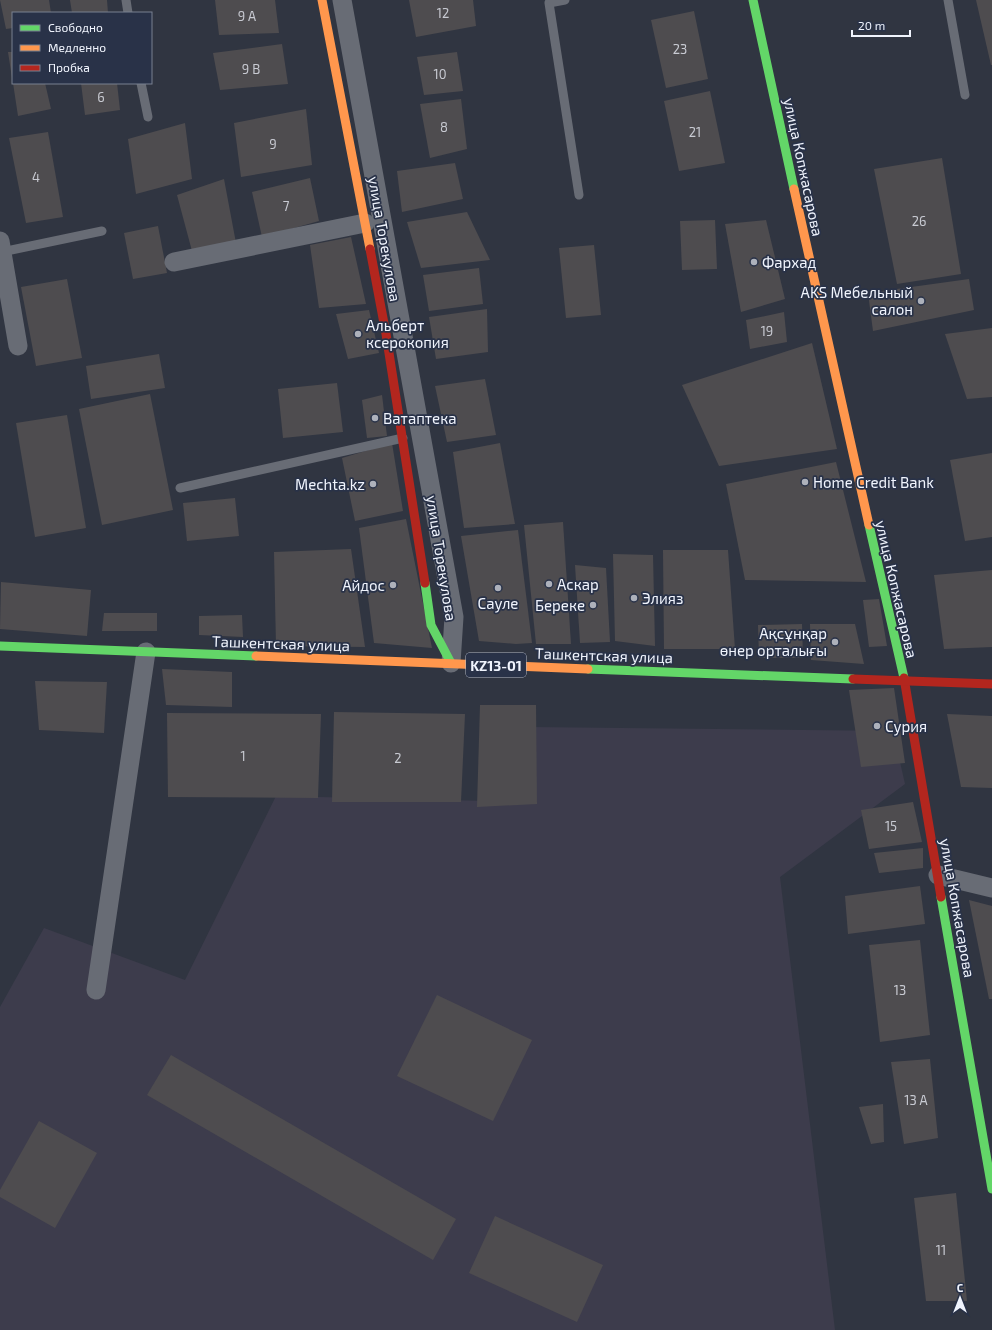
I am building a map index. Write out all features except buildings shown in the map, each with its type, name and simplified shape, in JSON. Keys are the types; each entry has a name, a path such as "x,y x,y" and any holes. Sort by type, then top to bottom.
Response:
{"street":[{"name":"улица Торекулова","path":"322,0 386,334 432,625 451,663"},
{"name":"улица Торекулова","path":"342,0 454,617 451,663"},
{"name":"улица Копжасарова","path":"753,0 852,454 904,680 992,1189"},
{"path":"174,262 365,224"},
{"path":"1,246 18,346"},
{"name":"Ташкентская улица","path":"0,646 992,684"},
{"path":"96,990 146,652"},
{"path":"938,875 992,888"}],"lane":[{"path":"126,0 128,12"},
{"path":"565,0 549,2 579,195"},
{"path":"948,0 965,95"},
{"path":"141,84 148,117"},
{"path":"1,246 102,231"},
{"path":"180,488 403,438"}],"shaded area":[{"path":"530,727 893,731 905,784 780,877 835,1330 0,1330 0,1007 44,928 185,980 276,796 528,802"}],"traffic: fast":[{"path":"753,0 794,189"},
{"path":"869,525 904,678"},
{"path":"425,583 431,625 451,663"},
{"path":"0,646 256,656"},
{"path":"588,669 853,679"},
{"path":"941,897 992,1189"}],"traffic: slow":[{"path":"322,0 370,249"},
{"path":"794,189 869,525"},
{"path":"256,656 588,669"}],"traffic: jam":[{"path":"370,249 386,334 425,583"},
{"path":"904,678 941,897"},
{"path":"853,679 992,684"}],"place":[{"name":"Фархад","path":"754,262"},
{"name":"AKS Мебельный салон","path":"921,301"},
{"name":"Альберт ксерокопия","path":"358,334"},
{"name":"Ватаптека","path":"375,418"},
{"name":"Home Credit Bank","path":"805,482"},
{"name":"Mechta.kz","path":"373,484"},
{"name":"Аскар","path":"549,584"},
{"name":"Айдос","path":"393,585"},
{"name":"Сауле","path":"498,588"},
{"name":"Элияз","path":"634,598"},
{"name":"Береке","path":"593,605"},
{"name":"Ақсұнқар өнер орталығы","path":"835,642"},
{"name":"Сурия","path":"877,726"}]}
